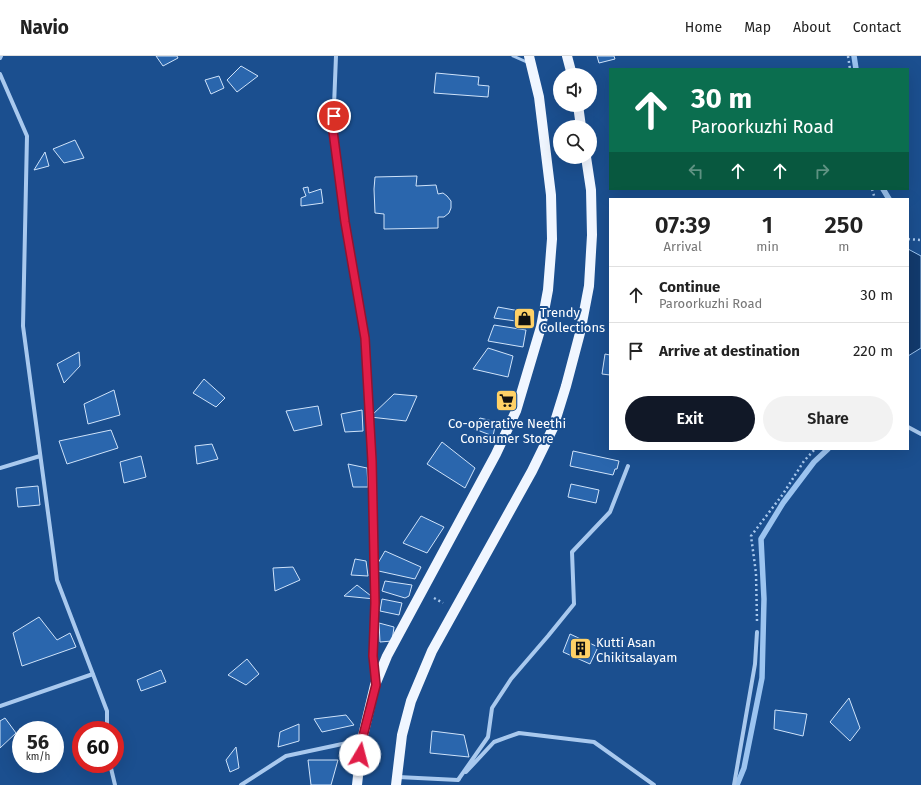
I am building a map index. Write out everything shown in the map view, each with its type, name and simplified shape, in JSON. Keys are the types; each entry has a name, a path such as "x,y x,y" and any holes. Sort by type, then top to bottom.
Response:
{"main road":[{"path":"567,56 570,68"},
{"path":"357,785 362,740 376,685 387,656 496,454 516,410 541,327 548,290 551,254 551,195 539,97 530,60"},
{"path":"396,781 402,736 411,700 432,651 532,471 552,428 566,386 580,333 589,286 592,235 591,190 587,164"}],"street":[{"path":"336,56 333,131 345,222 366,346 372,461 375,603 373,656 376,685"},
{"path":"0,74 27,136 23,326 57,580 107,711 107,721"},
{"path":"909,428 921,434"},
{"path":"0,468 40,456"},
{"path":"458,780 488,737 492,708 511,679 574,604 572,552 610,512 628,466"},
{"path":"734,785 756,664 757,632"},
{"path":"0,706 93,674"},
{"path":"396,781 458,780 494,742 519,733 594,742 654,785"},
{"path":"241,785 286,756 362,740"},
{"path":"112,773 115,785"}],"lane":[{"path":"513,56 530,60"}],"path":[{"path":"848,56 850,68"},
{"path":"909,238 921,240"},
{"path":"757,632 756,572 751,536 783,494 804,461 814,450"}],"water":[{"path":"909,250 921,256 921,348 909,355"}],"building":[{"path":"156,56 177,56 178,58 163,66"},
{"path":"597,56 614,56 615,59 599,63"},
{"path":"241,66 258,76 237,92 227,80"},
{"path":"436,73 479,77 478,85 489,86 488,97 434,93"},
{"path":"219,76 224,88 211,94 205,80"},
{"path":"75,140 84,158 64,163 53,149"},
{"path":"45,152 49,166 34,170"},
{"path":"417,176 416,186 436,185 438,194 443,193 447,196 451,201 449,213 444,217 438,217 438,228 384,229 384,214 375,213 375,177"},
{"path":"308,187 309,193 321,189 323,203 301,206 301,198 306,196 303,188"},
{"path":"498,307 525,312 523,322 494,318"},
{"path":"494,325 526,330 523,347 488,341"},
{"path":"488,348 513,356 508,377 473,369"},
{"path":"79,352 80,366 64,383 57,364"},
{"path":"605,354 609,355 609,375 602,374"},
{"path":"204,379 225,398 216,407 193,393"},
{"path":"114,390 120,415 88,424 84,404"},
{"path":"394,394 417,396 406,421 370,417"},
{"path":"318,406 322,425 294,431 286,411"},
{"path":"362,410 363,431 345,432 341,414"},
{"path":"480,418 496,422 493,436 472,428"},
{"path":"111,430 118,448 67,464 59,441"},
{"path":"442,442 475,468 465,488 427,464"},
{"path":"212,444 218,459 197,464 195,446"},
{"path":"573,451 619,461 617,469 615,469 613,475 570,466"},
{"path":"141,456 146,477 124,483 120,462"},
{"path":"348,464 367,468 368,487 353,487"},
{"path":"571,484 599,490 596,503 568,497"},
{"path":"38,486 40,505 18,507 16,488"},
{"path":"421,516 444,527 427,553 403,543"},
{"path":"385,551 421,567 415,579 374,570"},
{"path":"355,559 366,561 368,576 351,575"},
{"path":"293,567 300,580 275,591 273,568"},
{"path":"385,581 412,585 409,596 405,598 382,591"},
{"path":"357,585 375,599 344,596"},
{"path":"382,599 402,603 399,615 380,611"},
{"path":"39,617 57,640 70,633 76,647 22,666 13,633"},
{"path":"379,623 394,627 392,641 380,642"},
{"name":"Kutti Asan Chikitsalayam","path":"570,634 598,647 590,664 563,652"},
{"path":"247,659 259,674 246,685 228,675"},
{"path":"161,670 166,682 141,691 137,680"},
{"path":"849,698 860,728 850,741 830,722"},
{"path":"775,710 807,714 803,736 774,729"},
{"path":"346,715 354,725 322,732 314,719"},
{"path":"5,718 12,728 12,737 0,748 0,721"},
{"path":"299,724 299,741 278,747 280,732"},
{"path":"432,731 464,735 469,757 430,753"},
{"path":"236,747 239,768 230,772 226,760"},
{"path":"308,760 338,760 331,785 311,785"}],"waterway":[{"path":"854,56 856,68"},
{"path":"884,190 888,198"},
{"path":"737,785 744,768 762,678 764,599 761,539 783,503 814,462 827,450"}],"place":[{"name":"Trendy Collections","path":"524,319"},
{"name":"Co-operative Neethi Consumer Store","path":"507,401"},
{"name":"Kutti Asan Chikitsalayam","path":"580,649"}],"route":[{"path":"334,116 333,131 345,222 365,338 372,461 375,603 373,656 376,685 362,740 360,755"}]}
